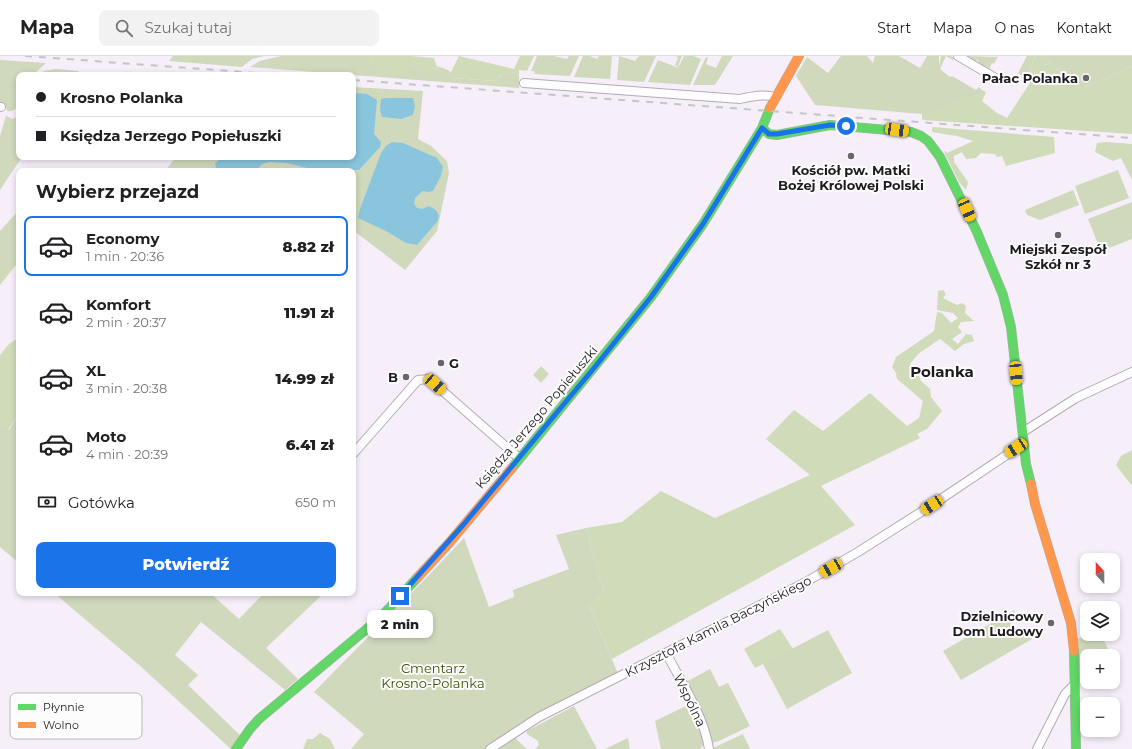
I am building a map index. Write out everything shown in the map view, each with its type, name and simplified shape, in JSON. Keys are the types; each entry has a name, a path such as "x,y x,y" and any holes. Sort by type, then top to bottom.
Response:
{"street":[{"name":"Księdza Jerzego Popiełuszki","path":"236,749 259,719 381,617 450,542 594,368 651,297 703,224 762,128 768,111 799,56"},
{"path":"958,56 997,79"},
{"path":"524,83 740,98 766,94 776,96"},
{"path":"762,128 769,134 830,125 911,132 921,136 935,149 967,210 1003,295 1011,327 1023,444 1035,504 1071,623 1074,655 1076,749"},
{"path":"1022,432 1076,398 1132,372"},
{"path":"356,451 418,380 429,379 519,458"},
{"name":"Krzysztofa Kamila Baczyńskiego","path":"490,749 539,717 797,586 858,552 926,509 1023,444"},
{"name":"Wspólna","path":"666,653 702,721 707,736 708,749"},
{"path":"1038,749 1065,694 1074,685"}],"green space":[{"path":"173,56 264,56 252,59 242,67 169,61"},
{"path":"281,56 370,56 370,63 378,66 422,65 420,69 438,70 437,66 448,70 450,78 497,81 499,77 512,72 519,75 519,88 356,75 356,72 314,72 250,67 260,61"},
{"path":"370,56 411,56 434,58 438,70 436,74 426,74 420,72 421,65 414,65 411,69 403,73 378,72 377,66 370,63"},
{"path":"459,56 514,69 520,56 534,56 527,71 519,70 519,75 512,72 509,79 501,76 497,81 450,78 448,70 451,72"},
{"path":"537,56 554,56 567,59 569,56 579,56 570,76 535,74 534,71 531,71"},
{"path":"583,56 590,56 597,59 599,56 612,56 610,79 574,77"},
{"path":"619,56 635,61 639,56 656,56 644,82 617,80"},
{"path":"676,56 682,56 678,66 684,56 693,56 701,59 690,85 648,82 658,60 679,68 675,65 678,58"},
{"path":"722,56 733,56 715,85 693,85 706,57 708,58 706,64 716,68"},
{"path":"841,56 867,56 873,63 875,56 899,56 920,68 927,56 939,56 939,67 941,56 946,56 940,69 950,77 952,76 976,90 979,87 982,90 980,94 922,120 922,114 815,105 796,76 807,57 828,73"},
{"path":"946,56 951,56 954,58 953,60"},
{"path":"966,56 998,56 994,64 992,63 989,69 987,66 986,68 978,63 979,61 975,61 971,59 971,57"},
{"path":"1027,56 1035,56 1027,80 1018,73"},
{"path":"1035,56 1044,56 1079,90 1132,66 1132,134 922,120 938,109 966,96 971,98 977,93 980,94 982,90 986,92 982,101 997,113 1007,118 1030,83 1027,81"},
{"name":"Pałac Polanka","path":"1044,56 1132,56 1132,66 1079,90"},
{"path":"0,60 46,63 36,72 16,72 16,108 12,111 7,111 6,106 0,104"},
{"path":"56,69 79,71 43,72"},
{"path":"356,87 423,91 418,139 431,146 447,161 449,173 437,231 405,270 356,232 356,168 167,168 174,160 356,160"},
{"path":"6,116 13,119 16,117 16,160 20,160 0,190 0,136"},
{"path":"932,127 1054,137 1055,153 1006,166 1002,156 997,157 995,154 981,153 976,158 966,159 962,152 954,156 954,162 968,182 966,190 959,182 944,152 945,151 947,153 973,141 957,136 932,132"},
{"path":"1106,142 1132,144 1132,180 1121,158 1113,161 1095,152 1097,143"},
{"path":"1118,170 1129,198 1085,214 1075,186"},
{"path":"1073,190 1079,205 1040,220 1027,215 1025,210"},
{"path":"1132,202 1132,239 1101,251 1088,219"},
{"path":"16,213 16,265 0,285 0,231"},
{"path":"943,290 946,294 943,298 957,305 962,303 966,306 965,313 974,321 961,322 958,327 962,332 952,339 958,344 966,334 972,335 974,341 964,344 955,351 940,339 918,354 910,364 921,381 930,389 931,397 942,411 927,429 917,434 920,438 821,486 855,525 612,659 589,605 604,594 586,528 622,522 661,491 715,518 810,475 766,439 794,410 823,431 870,393 907,426 919,418 923,401 897,379 896,373 892,367 896,357 934,331 937,312 942,313 951,323 958,318 953,313 937,310 938,291"},
{"path":"16,339 16,418 8,430 0,422 0,355 8,345"},
{"path":"541,366 549,374 541,383 533,375"},
{"path":"16,418 16,560 0,547 0,422 9,430"},
{"path":"1132,450 1132,486 1116,465 1121,456"},
{"name":"Cmentarz Krosno-Polanka","path":"586,528 604,594 589,605 619,676 523,726 485,749 351,749 364,734 314,692 464,538 489,607 514,597 513,590 569,569 556,535"},
{"path":"58,596 213,596 239,619 261,596 321,596 266,648 298,679 285,690 201,622 175,655 198,675 188,685 243,738 231,749 138,664"},
{"path":"1014,610 1015,612 1007,618 1016,629 1032,631 1032,639 961,680 943,651"},
{"path":"780,629 793,649 755,668 744,649"},
{"path":"828,630 852,673 787,709 763,664"},
{"path":"1077,638 1080,638 1080,641 1104,641 1108,649 1080,649 1079,686"},
{"path":"710,669 719,687 728,683 750,726 712,743 704,719 686,682"},
{"path":"688,705 702,734 704,744 700,749 661,749 655,721"},
{"path":"574,706 597,749 535,749 539,745 538,741 527,734 527,731"},
{"path":"320,733 330,739 335,749 303,749 307,739 313,739"},
{"path":"743,734 750,749 713,749 713,748"},
{"path":"516,737 517,740 527,749 497,749"},
{"path":"628,738 630,749 605,749"}],"water":[{"path":"356,93 367,94 377,100 374,134 381,142 380,147 359,170 356,170 356,168 307,168 287,163 269,162 262,164 259,168 216,168 215,164 218,160 356,160"},
{"path":"413,98 415,106 413,115 401,119 382,117 380,110 381,99"},
{"path":"392,142 403,143 437,158 443,167 441,176 433,191 423,191 415,198 414,204 417,208 422,209 429,206 436,210 439,216 437,222 417,245 406,243 386,231 358,218 381,153 386,146"}],"railway":[{"path":"25,56 243,72"},
{"path":"356,80 1132,138"}],"traffic: fast":[{"path":"512,468 651,297 703,224 762,128 770,108"},
{"path":"762,128 769,134 777,135 830,125 911,132 928,141 940,157 977,232 1003,295 1011,327 1026,464 1031,484"},
{"path":"236,749 259,719 381,617 417,578"},
{"path":"1074,651 1076,749"}],"traffic: slow":[{"path":"770,108 799,56"},
{"path":"417,578 450,542 512,468"},
{"path":"1031,484 1035,504 1071,623 1074,651"}],"place":[{"name":"Pałac Polanka","path":"1086,78"},
{"name":"Kościół pw. Matki Bożej Królowej Polski","path":"851,156"},
{"name":"Miejski Zespół Szkół nr 3","path":"1058,235"},
{"name":"G","path":"441,363"},
{"name":"B","path":"406,377"},
{"name":"Dzielnicowy Dom Ludowy","path":"1051,623"}],"district":[{"name":"Polanka","path":"942,371"}],"route":[{"path":"400,596 450,542 651,297 694,238 762,128 769,134 777,134 803,131 830,125 846,126"}]}
